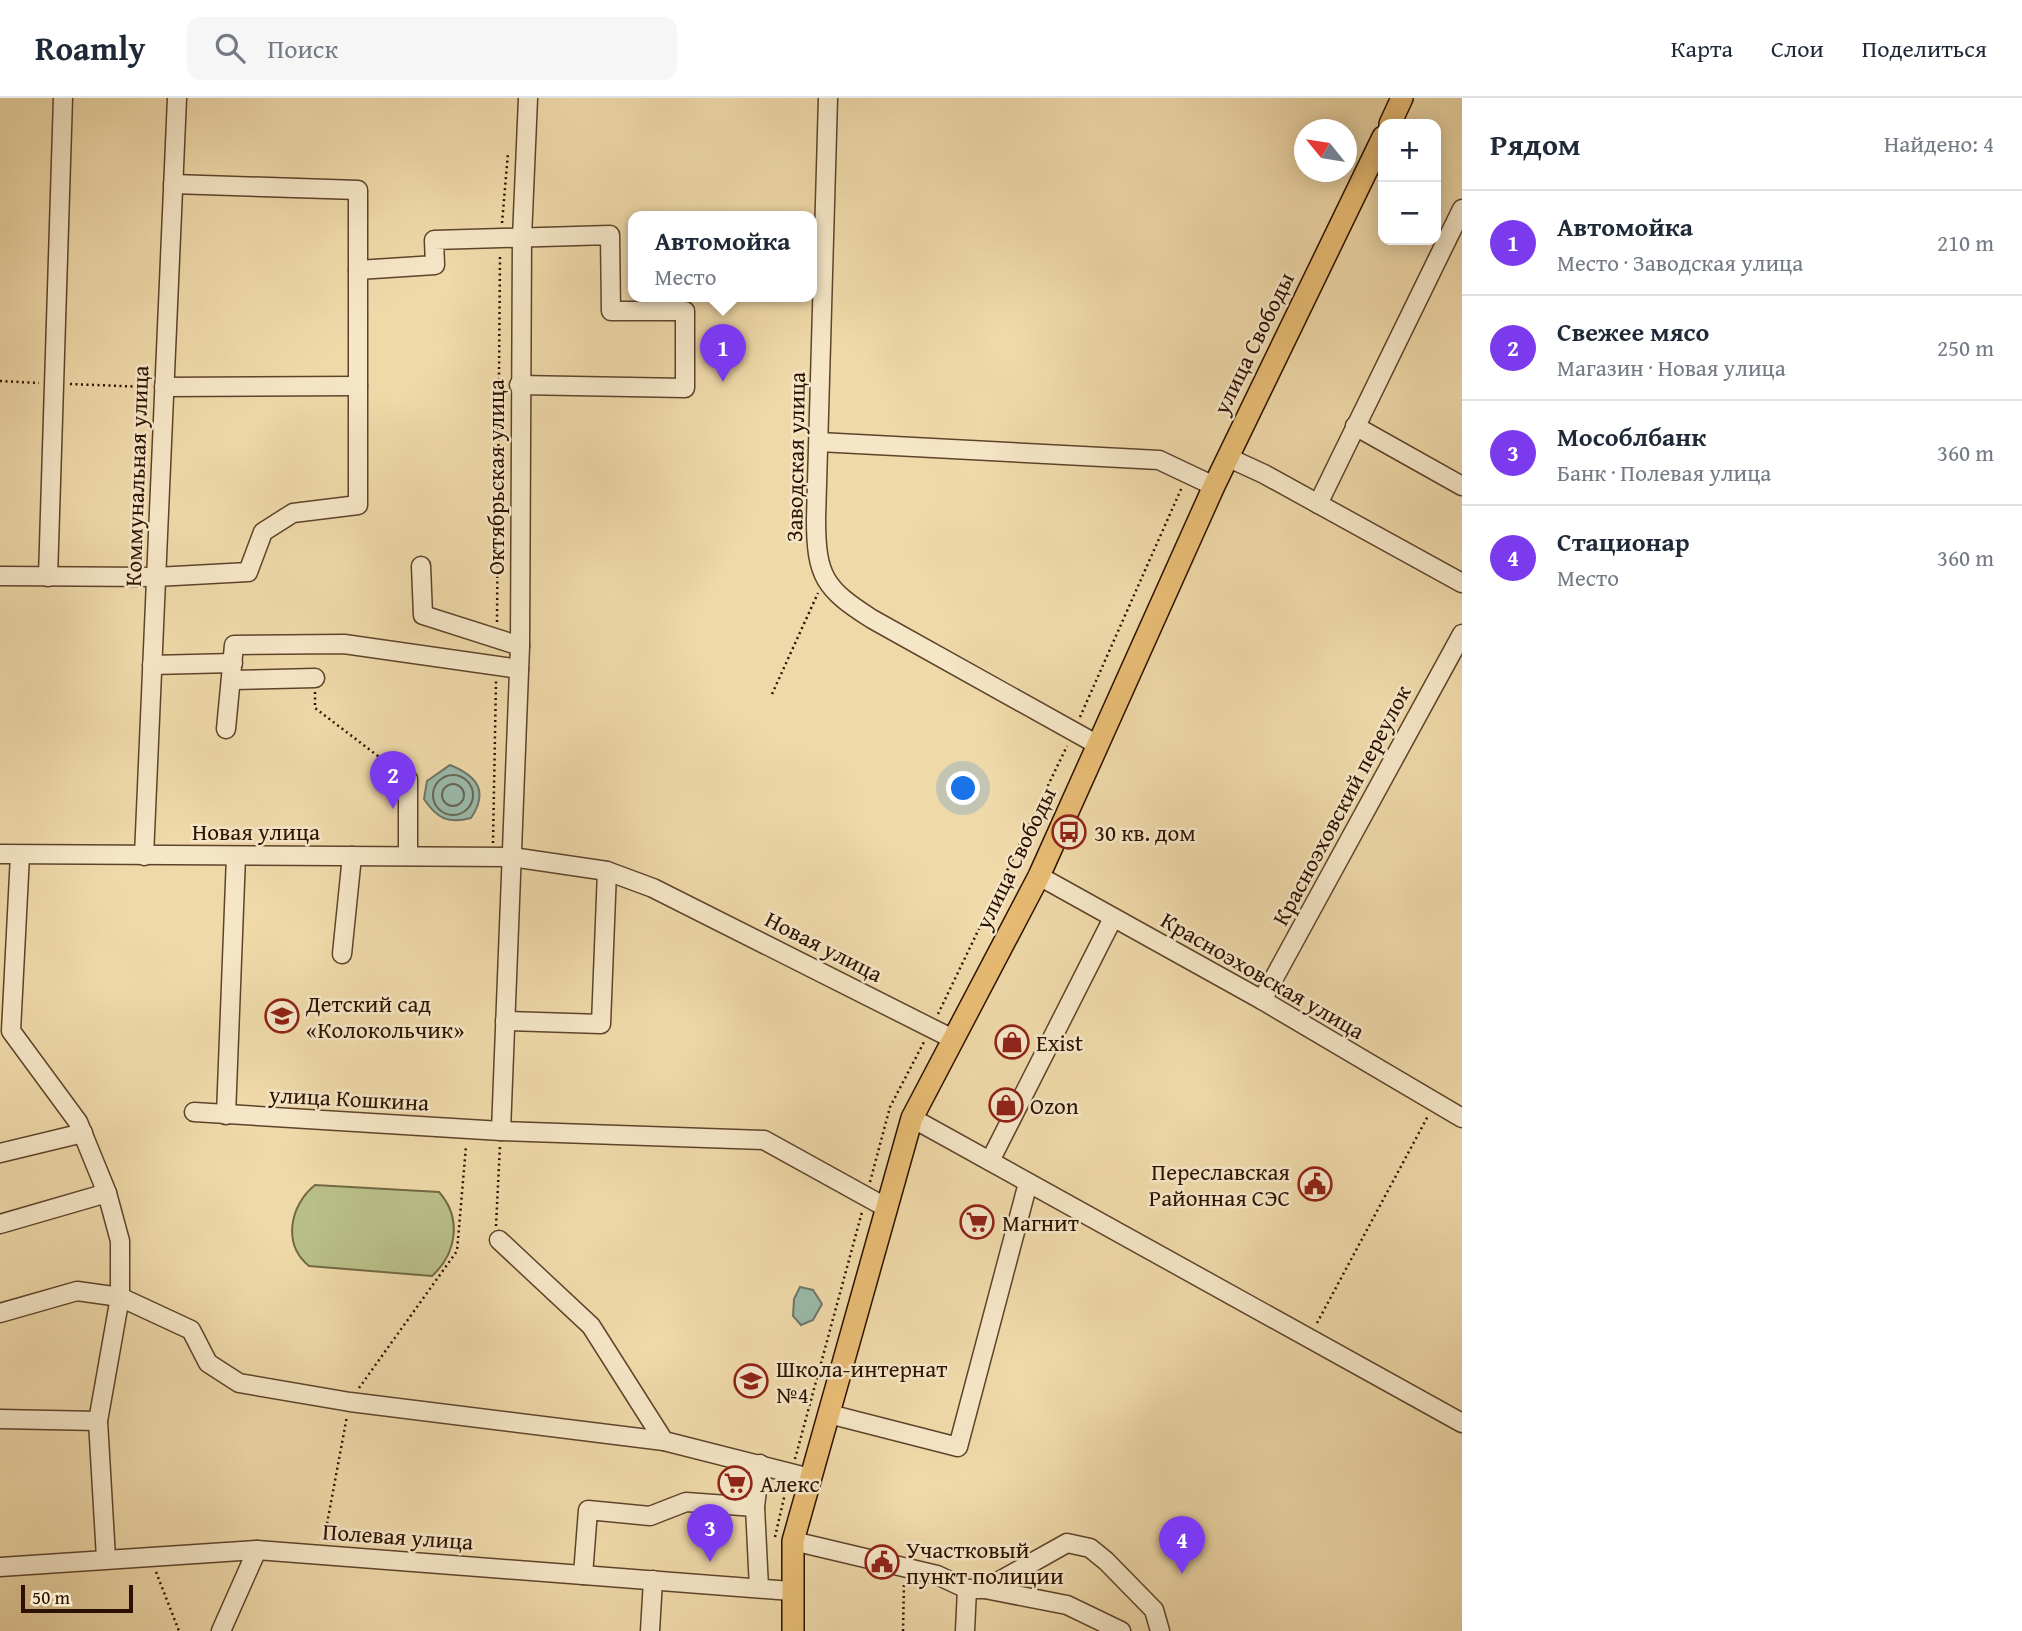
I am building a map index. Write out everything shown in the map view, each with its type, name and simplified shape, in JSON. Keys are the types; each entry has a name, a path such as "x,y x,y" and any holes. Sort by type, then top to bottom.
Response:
{"main road":[{"path":"1392,119 1402,98"},
{"name":"улица Свободы","path":"793,1631 793,1541 912,1118 1039,876 1226,454 1378,147"}],"street":[{"path":"48,577 63,98"},
{"name":"Коммунальная улица","path":"144,856 177,98"},
{"name":"Октябрьская улица","path":"512,857 520,646 522,238 528,98"},
{"name":"Заводская улица","path":"828,98 816,549 825,578 836,596 872,619 1098,745"},
{"path":"0,576 156,577 248,572 263,532 293,513 358,505 358,190 173,184"},
{"path":"1318,504 1462,209"},
{"path":"358,270 435,265 434,240 610,235 611,311 685,311 685,388 520,385"},
{"path":"164,387 358,386"},
{"path":"1355,426 1462,486"},
{"path":"819,442 1159,460 1213,486"},
{"path":"1226,454 1462,583"},
{"path":"421,566 423,615 520,646"},
{"name":"Красноэховский переулок","path":"1262,1000 1462,634"},
{"path":"226,729 234,645 344,644 519,669"},
{"path":"152,665 315,678"},
{"path":"408,779 408,856"},
{"name":"Новая улица","path":"0,854 512,857 607,871 653,888 953,1039"},
{"path":"20,855 11,1031 78,1122 107,1193 120,1241 120,1297 98,1421 106,1558"},
{"path":"226,1115 236,856"},
{"path":"342,954 352,856"},
{"path":"501,1131 512,857"},
{"path":"505,1021 601,1024 607,871"},
{"name":"Красноэховская улица","path":"1039,876 1262,1000 1462,1118"},
{"path":"990,1161 1113,918"},
{"name":"улица Кошкина","path":"194,1112 501,1131 764,1140 887,1208"},
{"path":"912,1118 1462,1423"},
{"path":"0,1153 83,1133"},
{"path":"829,1414 958,1447 1028,1183"},
{"path":"0,1224 107,1193"},
{"path":"499,1240 591,1326 664,1441"},
{"path":"0,1313 77,1291 120,1297 191,1330 208,1363 239,1383 350,1402 664,1441 810,1478"},
{"path":"0,1419 98,1421"},
{"path":"759,1588 755,1507 760,1464"},
{"path":"583,1574 588,1510 650,1516 686,1502 755,1507"},
{"path":"793,1541 937,1575 976,1589 1067,1605 1121,1631"},
{"path":"965,1631 976,1589 1067,1543 1090,1548 1154,1610 1160,1631"},
{"path":"221,1631 257,1550"},
{"name":"Полевая улица","path":"0,1567 257,1550 791,1591"},
{"path":"650,1631 653,1580"}],"path":[{"path":"497,638 501,238 508,149"},
{"path":"0,381 164,387"},
{"path":"772,695 825,578"},
{"path":"493,857 496,666"},
{"path":"315,678 315,708 408,779"},
{"path":"1308,1338 1435,1103"},
{"path":"321,1555 350,1402 457,1251 467,1129"},
{"path":"499,1240 496,1233 501,1131"},
{"path":"151,1555 179,1631"},
{"path":"903,1631 904,1567"}],"green space":[{"path":"315,1185 439,1192 451,1213 453,1224 454,1235 447,1257 432,1276 309,1266 295,1247 292,1225 300,1203"}],"water":[{"path":"450,765 467,774 477,786 479,800 471,818 444,818 424,799 427,781"},
{"path":"800,1287 813,1290 822,1304 813,1320 801,1325 793,1316 794,1299"}],"place":[{"name":"Автомойка","path":"723,382"},
{"name":"Свежее мясо","path":"393,809"},
{"name":"30 кв. дом","path":"1069,832"},
{"name":"Детский сад «Колокольчик»","path":"282,1016"},
{"name":"Exist","path":"1012,1042"},
{"name":"Ozon","path":"1006,1105"},
{"name":"Переславская Районная СЭС","path":"1315,1184"},
{"name":"Магнит","path":"977,1222"},
{"name":"Школа-интернат №4","path":"751,1381"},
{"name":"Алекс","path":"735,1483"},
{"name":"Мособлбанк","path":"710,1562"},
{"name":"Участковый пункт полиции","path":"882,1562"},
{"name":"Стационар","path":"1182,1574"}]}
